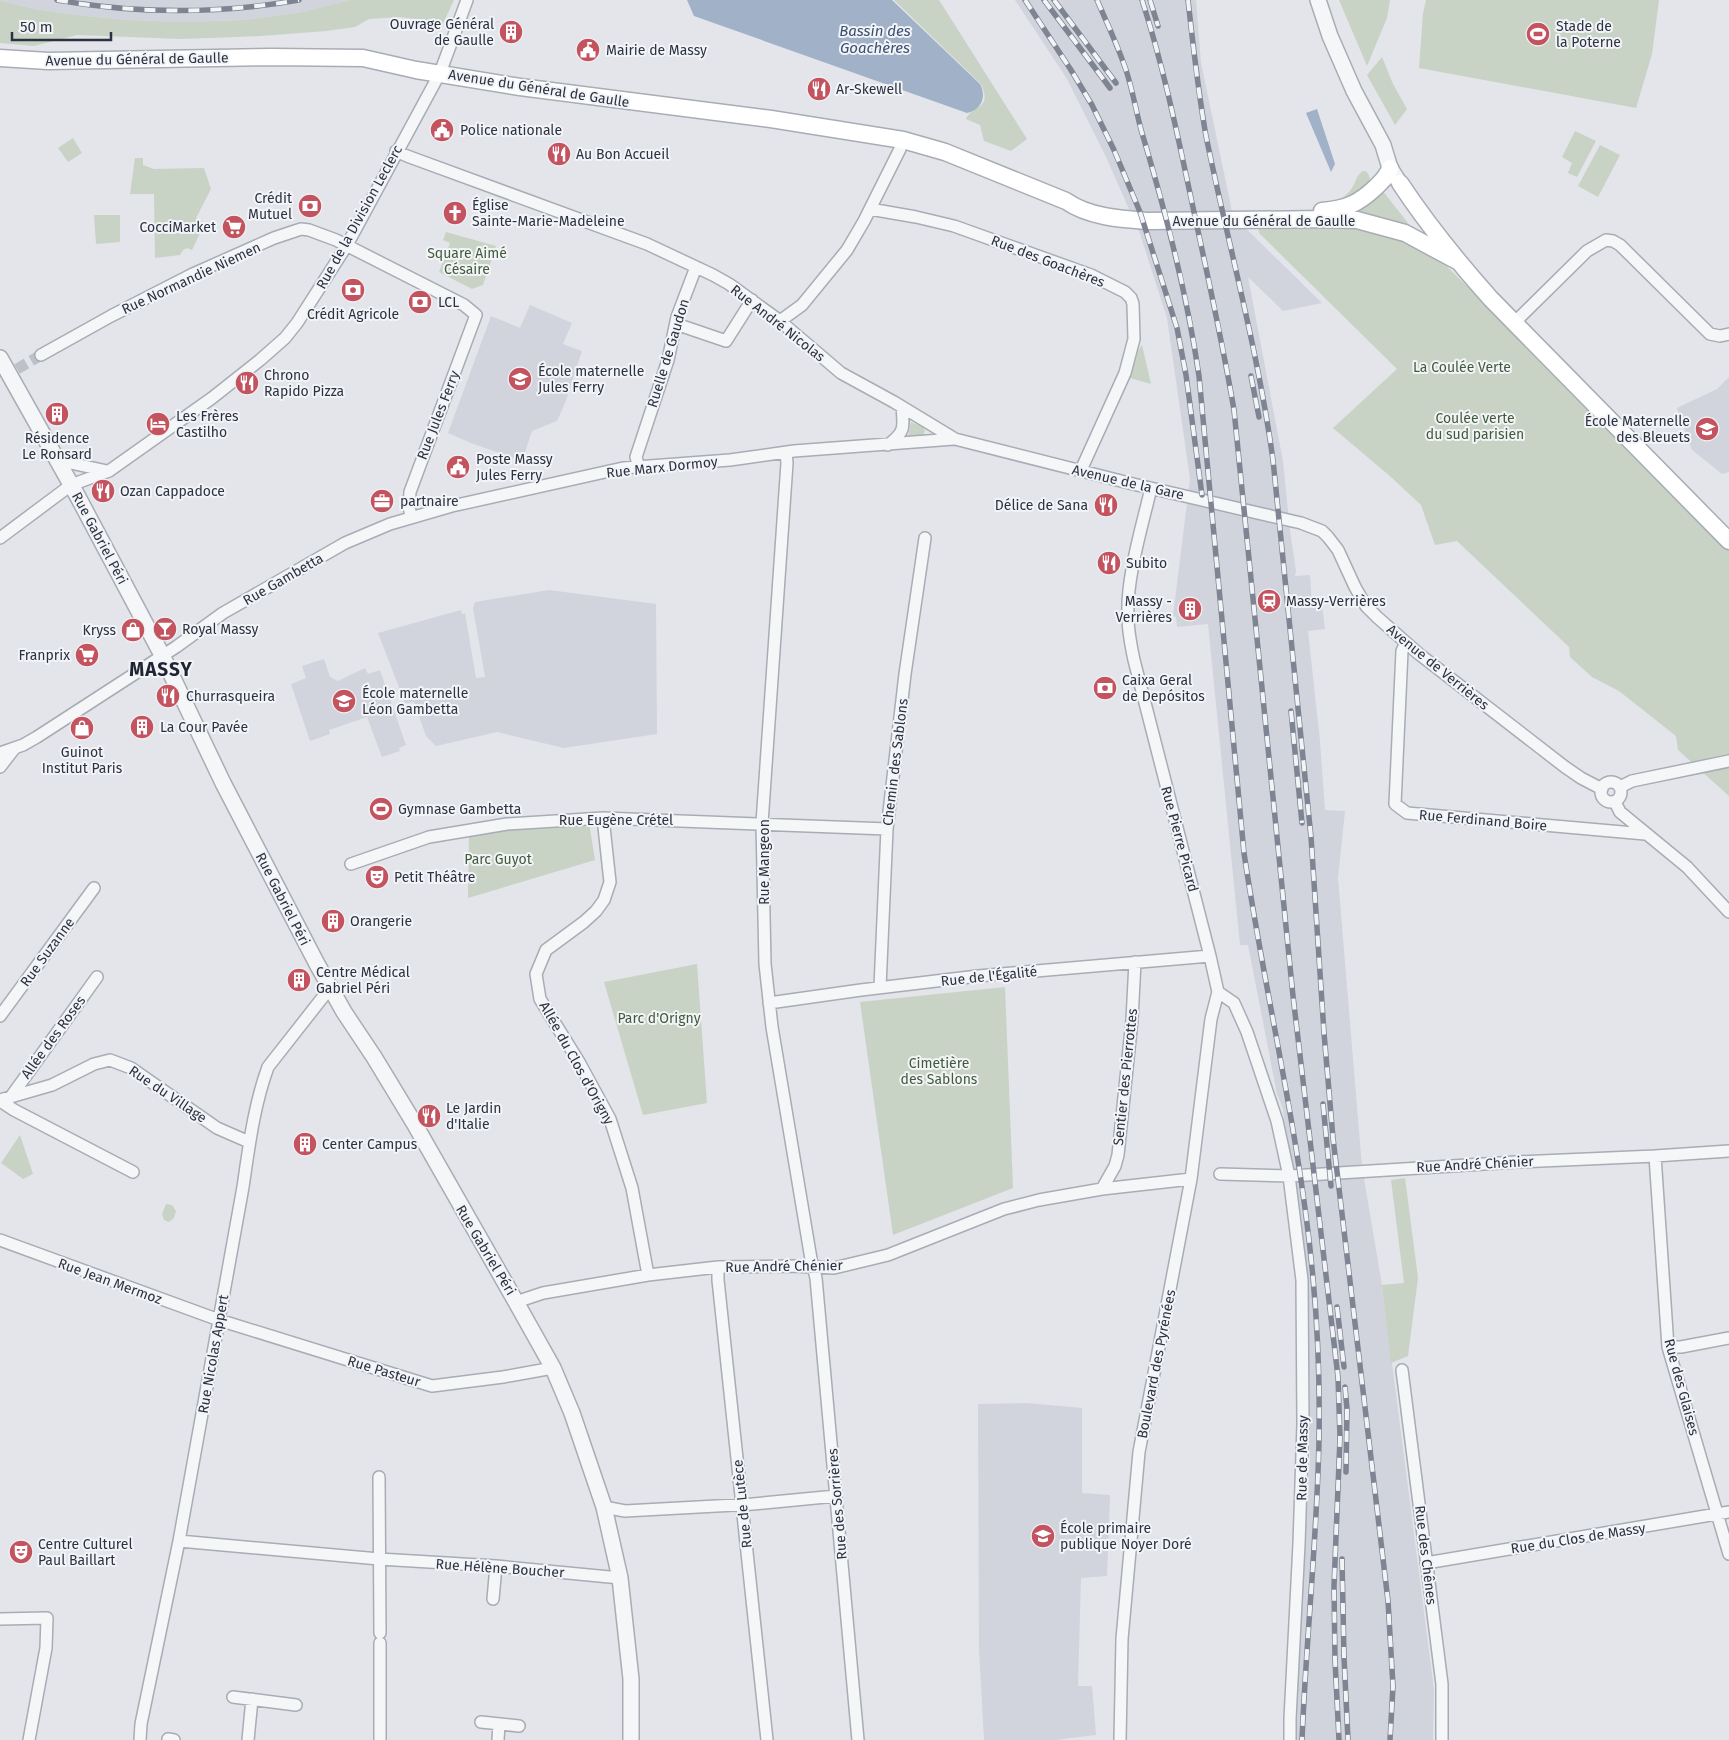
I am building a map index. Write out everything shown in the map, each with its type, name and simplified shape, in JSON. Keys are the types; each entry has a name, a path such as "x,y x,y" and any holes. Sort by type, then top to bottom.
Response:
{"main road":[{"name":"Avenue du Général de Gaulle","path":"0,58 48,61 234,57 363,58 411,69 520,87 771,119 903,140 945,152 1066,201 1122,212 1143,214 1322,211 1347,207 1360,201 1388,176 1390,168"},
{"path":"1400,183 1422,217 1457,261 1491,299 1729,541"},
{"name":"Avenue du Général de Gaulle","path":"1066,201 1078,209 1097,214 1148,222 1357,220 1405,233 1457,261"}],"street":[{"name":"Rue de la Division Leclerc","path":"0,538 71,485 109,471 212,398 260,360 284,338 297,323 347,245 396,151 440,73 468,0"},
{"path":"1318,0 1330,36 1354,91 1382,145 1390,168 1400,183"},
{"path":"780,321 802,305 854,239 900,149"},
{"name":"Rue André Nicolas","path":"396,151 648,244 729,284 780,321 841,373 902,407 955,440"},
{"name":"Rue des Goachères","path":"870,209 954,226 1091,275 1125,292 1131,298 1133,304 1134,339 1125,373 1081,470"},
{"name":"Rue Normandie Niemen","path":"41,355 193,274 274,238 301,229 309,230 347,245 464,305 476,315"},
{"path":"1514,323 1587,251 1606,240 1613,241 1620,246 1710,334 1720,336 1729,334"},
{"name":"Ruelle de Gaudon","path":"639,467 636,457 668,360 676,324 696,267"},
{"path":"676,324 726,341 752,300"},
{"name":"Rue Jules Ferry","path":"411,517 409,506 410,492 476,315"},
{"name":"Rue Gabriel Péri","path":"0,358 12,371 57,460 162,655 223,783 330,988 379,1066 553,1368 572,1413 604,1507 620,1578 632,1679 631,1740"},
{"path":"888,445 900,436 902,431 902,407"},
{"name":"Avenue de la Gare","path":"955,440 1301,523"},
{"name":"Rue Marx Dormoy","path":"411,517 623,468 955,440"},
{"name":"Rue Mangeon","path":"786,453 787,463 762,823 765,964 769,1003 814,1268"},
{"path":"57,460 109,471"},
{"name":"Rue Pierre Picard","path":"1151,488 1131,577 1128,617 1129,632 1134,660 1218,992"},
{"name":"Rue Gambetta","path":"14,749 38,737 223,613 345,543 411,517"},
{"name":"Avenue de Verrières","path":"1301,523 1322,531 1328,537 1338,550 1366,606 1406,643 1565,767 1602,789"},
{"name":"Chemin des Sablons","path":"880,987 887,829 905,674 925,538"},
{"name":"Rue Ferdinand Boire","path":"1406,643 1402,651 1395,804 1407,813 1645,834"},
{"path":"0,753 14,749"},
{"path":"0,767 14,749"},
{"path":"1620,787 1632,781 1729,760"},
{"path":"1609,782 1615,783 1620,787 1621,794 1615,802 1608,802 1603,798 1601,792 1609,782"},
{"path":"1615,802 1620,812 1687,867 1729,912"},
{"name":"Rue Eugène Crétel","path":"351,864 429,837 507,824 603,818 887,829"},
{"name":"Allée du Clos d'Origny","path":"603,818 610,882 604,900 584,922 546,950 536,974 540,999 579,1062 610,1119 632,1188 648,1275"},
{"name":"Rue Suzanne","path":"0,1016 94,888"},
{"name":"Rue de l'Égalité","path":"769,1003 880,987 1210,956"},
{"name":"Sentier des Pierrottes","path":"1102,1189 1115,1166 1118,1155 1132,1020 1135,962"},
{"name":"Allée des Roses","path":"3,1100 97,977"},
{"name":"Rue Nicolas Appert","path":"140,1740 141,1724 179,1541 243,1187 249,1142 263,1080 268,1067 330,988"},
{"path":"1218,992 1234,1004 1247,1032 1277,1121 1289,1176"},
{"name":"Boulevard des Pyrénées","path":"1120,1740 1122,1639 1139,1452 1191,1179 1211,1019 1218,992"},
{"name":"Rue du Village","path":"3,1100 52,1085 94,1064 110,1060 131,1068 217,1128 249,1142"},
{"path":"3,1100 14,1110 133,1172"},
{"name":"Rue André Chénier","path":"1220,1174 1289,1176 1729,1151"},
{"name":"Rue des Glaises","path":"1655,1156 1668,1347 1723,1513 1729,1554"},
{"name":"Rue de Massy","path":"1289,1176 1302,1280 1303,1424 1290,1740"},
{"name":"Rue André Chénier","path":"516,1302 543,1293 648,1275 718,1267 793,1266 834,1268 876,1259 1004,1209 1039,1200 1102,1189 1191,1179"},
{"name":"Rue Jean Mermoz","path":"0,1240 219,1320"},
{"name":"Rue de Lutèce","path":"718,1267 767,1740"},
{"name":"Rue des Sorrières","path":"814,1268 858,1740"},
{"name":"Rue Pasteur","path":"219,1320 432,1386 503,1378 553,1368"},
{"path":"1668,1347 1681,1347 1729,1338"},
{"name":"Rue des Chênes","path":"1402,1370 1442,1684 1442,1740"},
{"path":"379,1477 380,1740"},
{"path":"604,1507 625,1511 836,1496"},
{"name":"Rue du Clos de Massy","path":"1426,1563 1723,1513"},
{"name":"Rue Hélène Boucher","path":"179,1541 379,1560 496,1566 620,1578"},
{"path":"494,1599 496,1566"},
{"path":"0,1619 47,1618 46,1648 29,1740"},
{"path":"233,1697 296,1705"},
{"path":"248,1740 252,1699"},
{"path":"481,1722 519,1726"},
{"path":"498,1740 499,1724"}],"shaded area":[{"path":"1,0 350,0 298,13 244,20 185,22 127,20 76,15 35,9"},
{"path":"1015,0 1196,0 1201,63 1233,216 1322,303 1283,311 1248,277 1283,461 1296,571 1295,576 1310,575 1312,606 1322,605 1325,629 1308,631 1320,741 1325,810 1345,811 1338,878 1362,1167 1382,1285 1434,1690 1433,1740 1293,1740 1310,1459 1309,1352 1304,1283 1283,1109 1277,1094 1248,945 1240,945 1208,624 1177,627 1176,617 1173,616 1190,479 1167,318 1140,234 1106,157 1067,79"},
{"name":"École maternelle Jules Ferry","path":"530,305 572,323 563,344 582,351 557,421 532,431 522,461 448,433 491,316 520,328"},
{"name":"École Maternelle des Bleuets","path":"1729,377 1729,472 1722,474 1692,450 1677,408 1717,389"},
{"path":"549,590 656,604 657,734 564,748 497,732 436,746 426,736 414,702 405,703 378,633 461,610 462,614 465,613 476,678 485,677 473,608 475,602"},
{"name":"École maternelle Léon Gambetta","path":"324,659 330,677 338,681 365,668 368,674 380,670 406,745 399,748 400,751 382,757 367,717 329,730 330,734 310,741 291,684 306,678 302,666"},
{"name":"École primaire publique Noyer Doré","path":"1027,1403 1082,1408 1082,1493 1110,1495 1107,1576 1081,1578 1078,1686 1092,1686 1096,1735 1055,1740 984,1740 979,1649 978,1404"}],"green space":[{"path":"0,0 35,9 76,15 127,20 185,22 244,20 298,13 350,0 454,0 440,30 415,19 400,17 369,19 355,27 326,31 181,39 77,35 34,46 0,43"},
{"path":"894,0 939,0 1027,139 1011,151 984,141 980,125 966,119 983,103 985,98 981,84"},
{"path":"1339,0 1390,0 1387,18 1367,66"},
{"name":"Stade de la Poterne","path":"1426,0 1659,0 1652,54 1636,108 1419,68 1423,13"},
{"path":"1382,57 1393,84 1407,109 1395,125 1367,75"},
{"path":"1575,131 1596,141 1577,177 1568,173 1572,163 1562,157"},
{"path":"73,138 82,153 68,162 58,148"},
{"path":"1600,145 1620,155 1598,197 1578,186"},
{"path":"135,158 143,158 143,165 154,169 204,168 211,189 196,218 205,223 192,250 187,248 180,255 155,258 154,194 130,194"},
{"path":"1363,171 1366,171 1370,178 1369,184 1365,189 1350,198 1329,204 1347,193"},
{"path":"1382,190 1408,223 1402,227 1350,213"},
{"path":"94,215 120,215 120,242 96,244"},
{"name":"Coulée verte du sud parisien","path":"1350,224 1406,239 1436,256 1533,350 1729,547 1729,796 1678,750 1676,736 1619,691 1592,677 1570,657 1569,647 1457,541 1435,545 1421,505 1333,428 1397,369 1259,233 1258,226"},
{"name":"Square Aimé Césaire","path":"446,232 496,246 483,285 472,289 439,272 450,243 443,240"},
{"path":"1142,345 1151,384 1130,378 1138,351"},
{"path":"911,422 923,427 924,434 918,437 908,437"},
{"name":"Parc Guyot","path":"589,822 595,860 468,898 469,835 518,828"},
{"name":"Parc d'Origny","path":"697,964 707,1103 643,1115 604,982"},
{"name":"Cimetière des Sablons","path":"1005,987 1013,1188 893,1235 860,1002"},
{"path":"20,1135 33,1174 23,1179 1,1163"},
{"path":"1405,1178 1418,1278 1408,1356 1391,1363 1382,1285 1404,1283 1391,1180"},
{"path":"166,1204 172,1205 176,1211 174,1218 169,1222 164,1220 162,1214"}],"water":[{"name":"Bassin des Goachères","path":"687,0 892,0 980,84 983,98 976,109 967,113 694,16"},
{"path":"1317,109 1335,164 1331,172 1306,113"}],"tunnel":[{"path":"17,369 41,355"}],"railway":[{"path":"57,0 87,5 148,10 239,8 299,0"},
{"path":"1025,0 1092,105 1114,150 1140,212 1177,328 1186,375 1202,495"},
{"path":"1044,0 1110,88"},
{"path":"1054,0 1116,83"},
{"path":"1097,0 1116,43 1128,78 1175,253 1194,345 1199,376 1244,853 1300,1171 1307,1225 1316,1318 1319,1420 1318,1478 1302,1740"},
{"path":"1142,0 1157,49 1175,123 1214,304 1234,410 1293,996 1338,1377 1340,1438 1334,1586 1339,1740"},
{"path":"1150,0 1158,26"},
{"path":"1188,0 1206,136 1251,338 1273,460 1311,837 1333,1138 1388,1601 1393,1686 1390,1740"},
{"path":"1251,376 1259,417"},
{"path":"1291,711 1302,823"},
{"path":"1323,1104 1331,1186"},
{"path":"1337,1307 1344,1367"},
{"path":"1345,1387 1347,1409 1346,1472"},
{"path":"1342,1559 1348,1740"}],"place":[{"name":"Ouvrage Général de Gaulle","path":"511,32"},
{"name":"Stade de la Poterne","path":"1538,34"},
{"name":"Mairie de Massy","path":"588,50"},
{"name":"Ar-Skewell","path":"819,89"},
{"name":"Police nationale","path":"442,130"},
{"name":"Au Bon Accueil","path":"559,154"},
{"name":"Crédit Mutuel","path":"310,206"},
{"name":"Église Sainte-Marie-Madeleine","path":"455,213"},
{"name":"CocciMarket","path":"234,227"},
{"name":"Crédit Agricole","path":"353,290"},
{"name":"LCL","path":"420,302"},
{"name":"École maternelle Jules Ferry","path":"520,379"},
{"name":"Chrono Rapido Pizza","path":"247,383"},
{"name":"Résidence Le Ronsard","path":"57,414"},
{"name":"Les Frères Castilho","path":"158,424"},
{"name":"École Maternelle des Bleuets","path":"1707,429"},
{"name":"Poste Massy Jules Ferry","path":"458,467"},
{"name":"Ozan Cappadoce","path":"103,491"},
{"name":"partnaire","path":"382,501"},
{"name":"Délice de Sana","path":"1106,505"},
{"name":"Subito","path":"1109,563"},
{"name":"Massy-Verrières","path":"1269,601"},
{"name":"Massy - Verrières","path":"1190,609"},
{"name":"Royal Massy","path":"165,629"},
{"name":"Kryss","path":"133,630"},
{"name":"Franprix","path":"87,655"},
{"name":"Caixa Geral de Depósitos","path":"1105,688"},
{"name":"Churrasqueira","path":"168,696"},
{"name":"École maternelle Léon Gambetta","path":"344,701"},
{"name":"La Cour Pavée","path":"142,727"},
{"name":"Guinot Institut Paris","path":"82,728"},
{"name":"Gymnase Gambetta","path":"381,809"},
{"name":"Petit Théâtre","path":"377,877"},
{"name":"Orangerie","path":"333,921"},
{"name":"Centre Médical Gabriel Péri","path":"299,980"},
{"name":"Le Jardin d'Italie","path":"429,1116"},
{"name":"Center Campus","path":"305,1144"},
{"name":"École primaire publique Noyer Doré","path":"1043,1536"},
{"name":"Centre Culturel Paul Baillart","path":"21,1552"}],"district":[{"name":"MASSY","path":"161,669"}],"park label":[{"name":"La Coulée Verte","path":"1462,367"}]}
